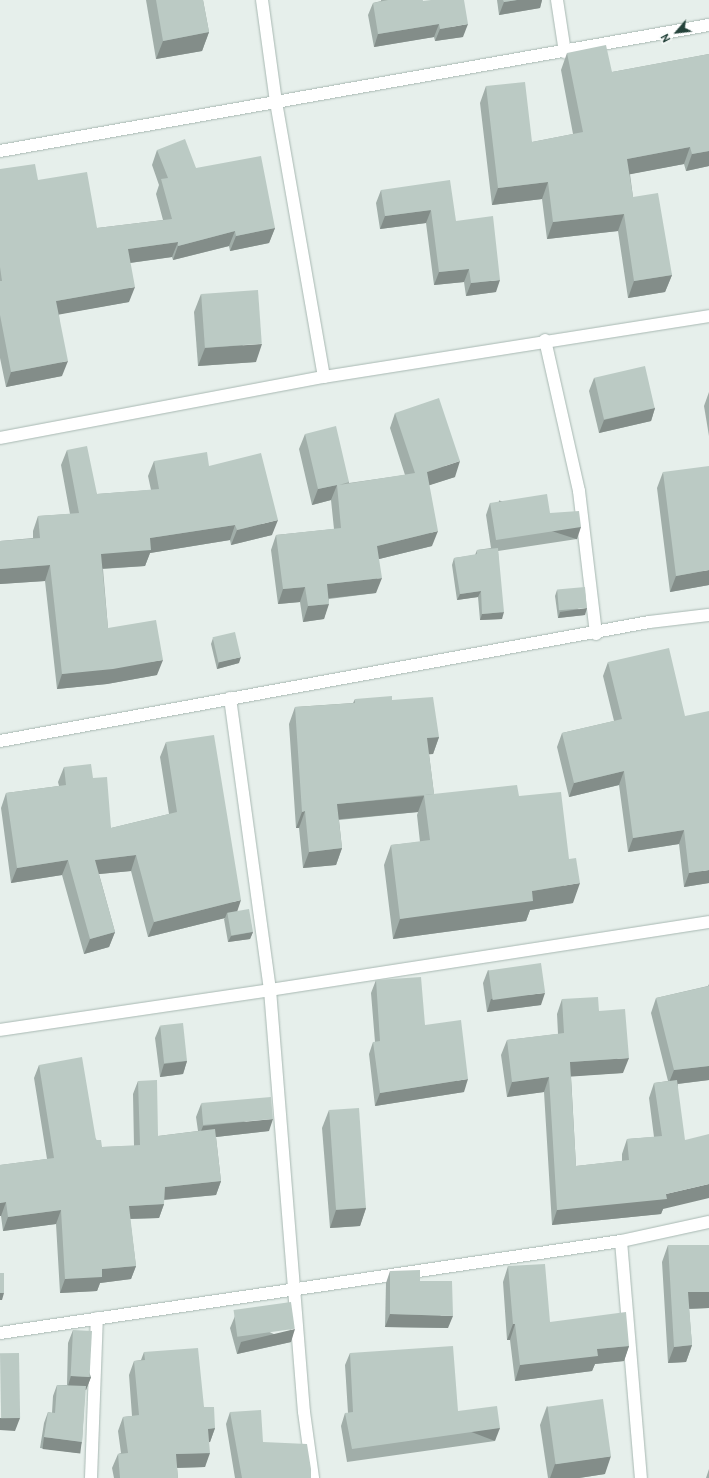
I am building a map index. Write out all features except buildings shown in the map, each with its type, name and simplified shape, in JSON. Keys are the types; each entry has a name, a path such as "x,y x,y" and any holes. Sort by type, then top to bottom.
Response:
{"street":[{"path":"262,0 276,102 324,377"},
{"path":"557,0 565,52"},
{"path":"0,151 565,52 709,25"},
{"path":"0,438 324,377 545,340 709,316"},
{"path":"545,340 579,491 596,634"},
{"path":"0,741 230,698 596,634 649,622 709,615"},
{"path":"230,698 270,990 304,1412 313,1478"},
{"path":"0,1030 709,922"},
{"path":"0,1332 621,1241 709,1222"},
{"path":"621,1241 641,1478"},
{"path":"91,1478 98,1318"}]}
